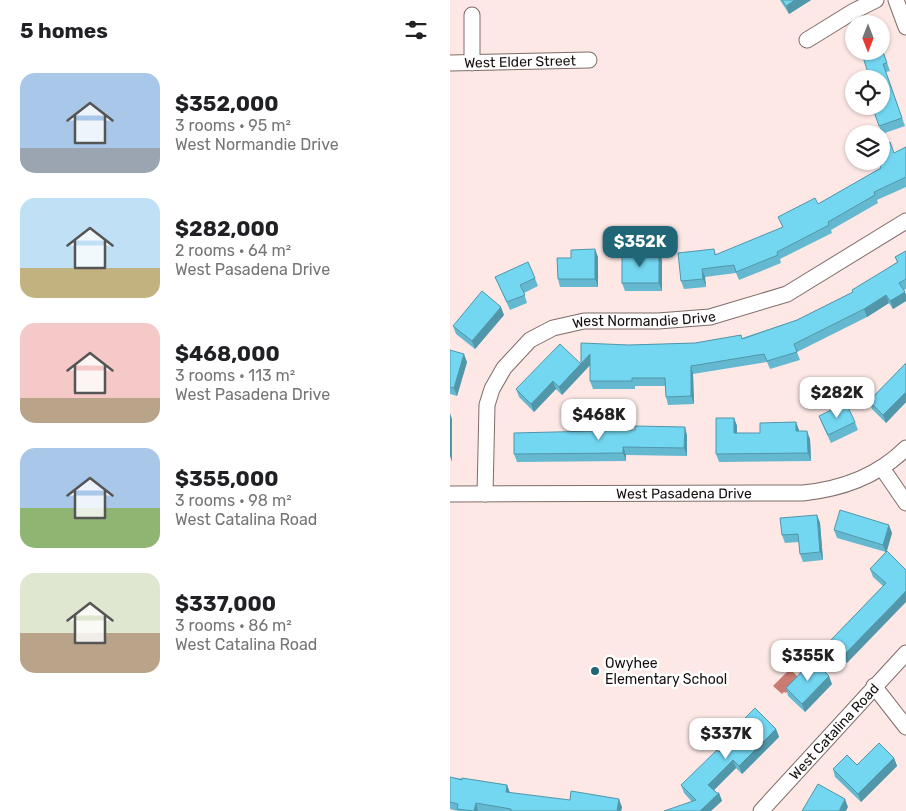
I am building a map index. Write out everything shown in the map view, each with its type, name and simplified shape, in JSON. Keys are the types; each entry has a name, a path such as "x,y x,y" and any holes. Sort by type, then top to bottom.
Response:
{"street":[{"path":"807,40 854,11 876,0"},
{"path":"896,0 906,28"},
{"path":"472,16 472,63"},
{"name":"West Elder Street","path":"450,63 589,60"},
{"name":"West Normandie Drive","path":"485,494 487,405 492,389 504,368 530,340 553,328 584,322 658,321 710,316 786,294 906,221"},
{"name":"West Pasadena Drive","path":"450,494 803,493 828,490 856,481 882,468 906,448"},
{"path":"882,468 906,504"},
{"name":"West Catalina Road","path":"761,811 906,652"},
{"path":"874,686 906,727"}],"shaded area":[{"path":"790,669 798,677 786,693 782,694 773,686"}],"building":[{"path":"782,0 795,0 786,6"},
{"path":"864,60 886,60 887,63 883,64 885,70 867,70"},
{"path":"890,84 902,118 879,125 875,115 890,115"},
{"path":"890,142 894,153 906,147 906,177 874,192 875,195 828,222 829,225 777,252 778,255 736,272 734,265 702,269 703,279 681,281 678,253 714,249 715,255 783,227 778,217 815,198 818,204 878,170 890,170"},
{"path":"595,249 595,279 558,279 557,258 571,258 571,250"},
{"path":"906,251 906,279 899,283 905,292 890,301 886,295 864,309 794,344 797,352 767,361 764,354 691,366 691,396 666,397 665,378 632,378 632,381 590,381 590,354 581,364 581,343 629,345 695,343 741,335 742,339 797,320 853,292 852,290 898,262 895,257"},
{"path":"622,252 659,252 659,283 622,283"},
{"path":"528,262 535,278 520,285 525,295 507,302 495,277"},
{"path":"482,291 501,307 472,341 453,326"},
{"path":"560,344 581,364 559,387 553,381 531,404 516,389"},
{"path":"450,350 464,354 454,388 450,387"},
{"path":"906,363 906,392 883,415 869,401"},
{"path":"846,403 855,422 828,435 819,416"},
{"path":"716,418 734,418 734,433 760,433 760,423 796,422 796,431 807,431 808,453 716,454"},
{"path":"635,426 685,427 684,448 623,447 623,453 514,454 514,433 635,430"},
{"path":"840,510 889,525 883,545 834,530"},
{"path":"817,515 820,552 800,554 798,534 782,535 780,518"},
{"path":"887,551 906,570 906,591 844,655 830,641 886,583 870,569"},
{"path":"813,660 829,676 802,704 786,688"},
{"path":"755,708 776,729 739,766 733,760 708,785 719,793 700,811 664,811 696,800 681,785 717,750 719,752 738,733 734,729"},
{"path":"879,743 894,758 858,794 833,769 847,755 857,765"},
{"path":"450,777 507,785 506,792 570,800 571,791 619,799 617,811 511,811 511,809 476,803 474,811 457,809 458,804 450,802"},
{"path":"818,784 845,799 839,811 802,811"}],"place":[{"name":"Owyhee Elementary School","path":"595,671"}]}
